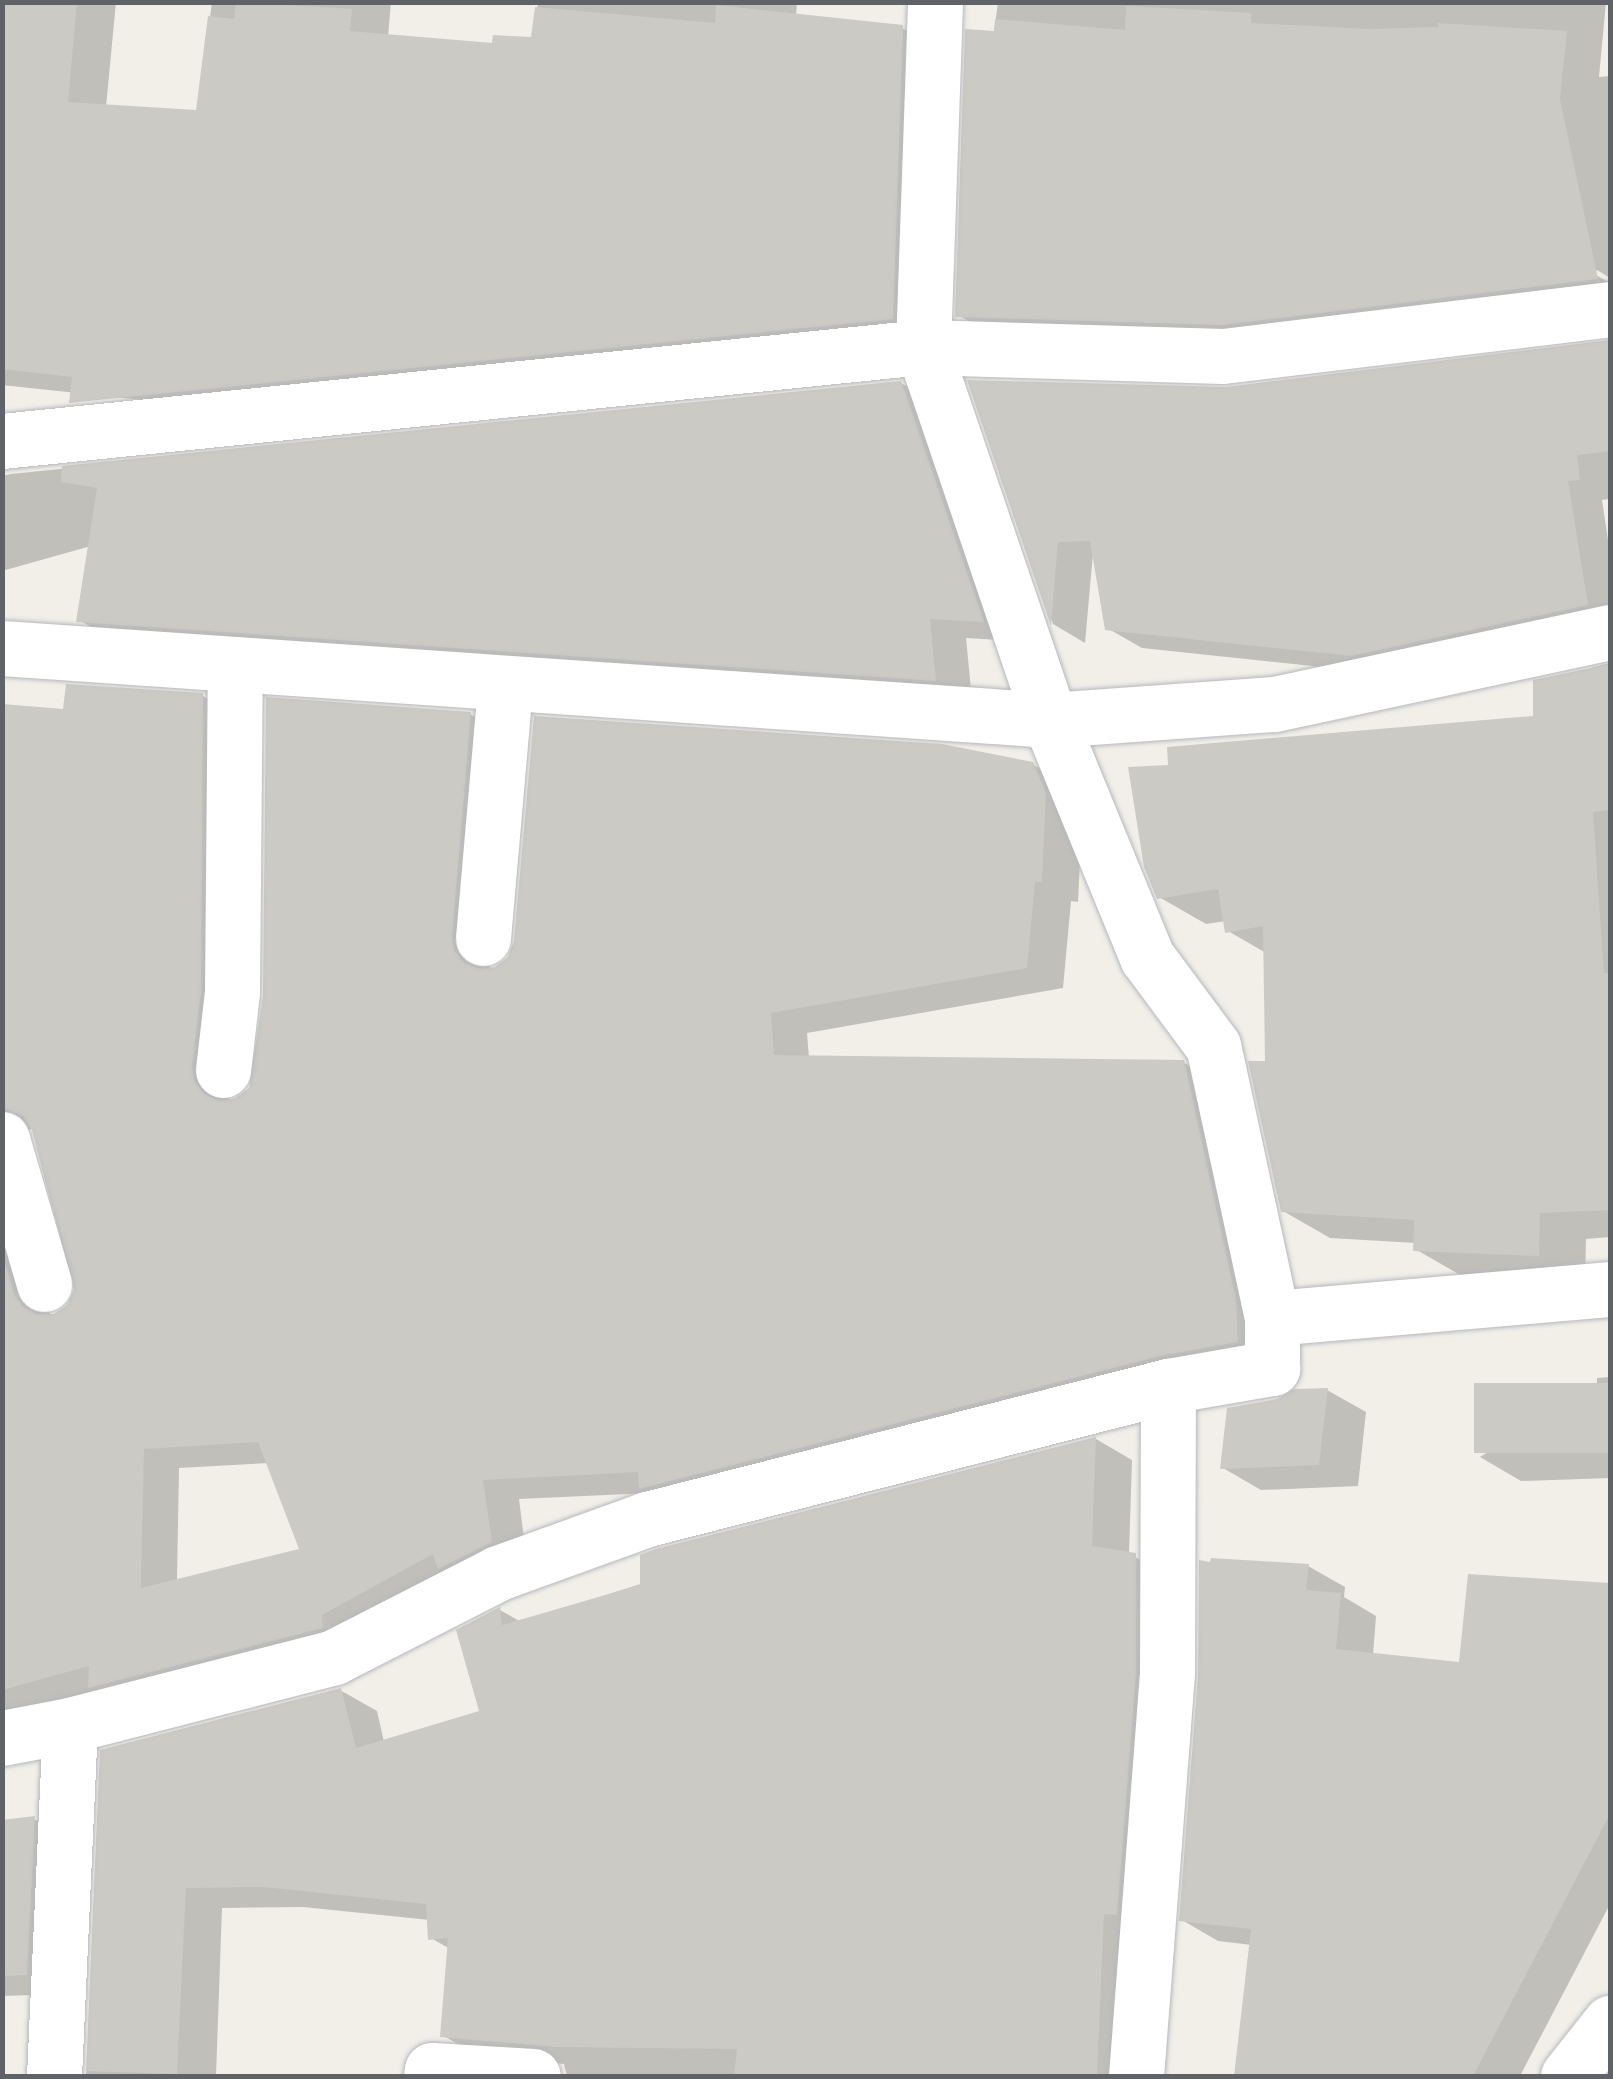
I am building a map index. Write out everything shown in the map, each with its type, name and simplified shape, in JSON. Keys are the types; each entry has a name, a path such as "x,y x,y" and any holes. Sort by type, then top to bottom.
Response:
{"street":[{"path":"2,1738 70,1725 334,1657 498,1573 648,1518 1168,1386 1272,1368 1272,1318 1214,1046 1147,957 1050,720 923,347 935,2"},
{"path":"2,441 923,347 1223,356 1610,309"},
{"path":"2,648 1050,720 1274,704 1610,632"},
{"path":"223,1070 232,992 235,664"},
{"path":"484,938 505,684"},
{"path":"2,1139 44,1284"},
{"path":"1272,1318 1610,1289"},
{"path":"1136,2076 1167,1674 1168,1386"},
{"path":"54,2076 70,1725"},
{"path":"1568,2076 1610,2022"},
{"path":"431,2076 432,2070 532,2076"}],"building":[{"path":"2,2 77,2 68,102 196,110 208,16 234,19 236,2 352,9 350,31 492,43 493,35 531,37 535,7 715,23 716,5 903,25 893,319 69,403 72,377 2,369"},
{"path":"1126,6 1251,13 1251,23 1370,29 1438,27 1438,23 1567,31 1560,99 1598,279 1222,325 955,317 965,29 994,31 995,19 1125,30"},
{"path":"1610,340 1610,451 1577,455 1580,480 1568,481 1588,605 1351,656 1105,630 1090,541 1058,542 1051,626 967,380 1226,387"},
{"path":"901,381 984,622 930,619 936,681 76,622 97,488 61,482 62,466"},
{"path":"1610,664 1610,810 1593,812 1604,973 1610,973 1610,1210 1540,1213 1539,1256 1413,1251 1414,1220 1281,1212 1248,1061 1265,1061 1263,926 1225,933 1218,889 1157,899 1144,867 1128,767 1168,765 1167,747 1533,716 1533,680"},
{"path":"66,684 203,693 201,990 192,1067 194,1081 204,1094 220,1101 236,1098 249,1088 263,996 266,697 471,712 452,936 454,950 464,963 481,969 495,967 508,957 514,941 534,716 942,744 1033,762 1046,793 1042,882 1035,882 1027,968 771,1013 774,1055 1184,1060 1236,1300 1238,1342 1160,1356 639,1489 638,1472 483,1480 492,1542 438,1569 433,1554 322,1615 323,1628 88,1688 89,1666 2,1690 2,1253 14,1294 23,1307 36,1314 54,1314 67,1305 74,1290 32,1130 23,1116 2,1109 2,704 63,709","holes":["258,1442 299,1549 141,1588 144,1449"]},
{"path":"1474,1383 1610,1383 1610,1453 1474,1453"},
{"path":"1328,1388 1319,1465 1220,1469 1227,1408 1277,1399 1294,1389"},
{"path":"1096,1437 1092,1546 1136,1553 1136,1673 1117,1915 1104,1914 1097,2076 734,2076 737,2049 556,2047 440,2037 448,1938 428,1940 426,1904 264,1887 186,1888 177,2074 86,2071 100,1750 341,1688 356,1748 479,1711 456,1630 500,1607 502,1625 640,1585 640,1555 656,1549"},
{"path":"1211,1558 1309,1564 1306,1590 1341,1593 1336,1649 1459,1662 1468,1574 1610,1583 1610,1814 1473,2076 1234,2076 1251,1929 1179,1921 1198,1676 1199,1560 1210,1562"},
{"path":"35,1816 27,1975 2,1976 2,1820"}]}
